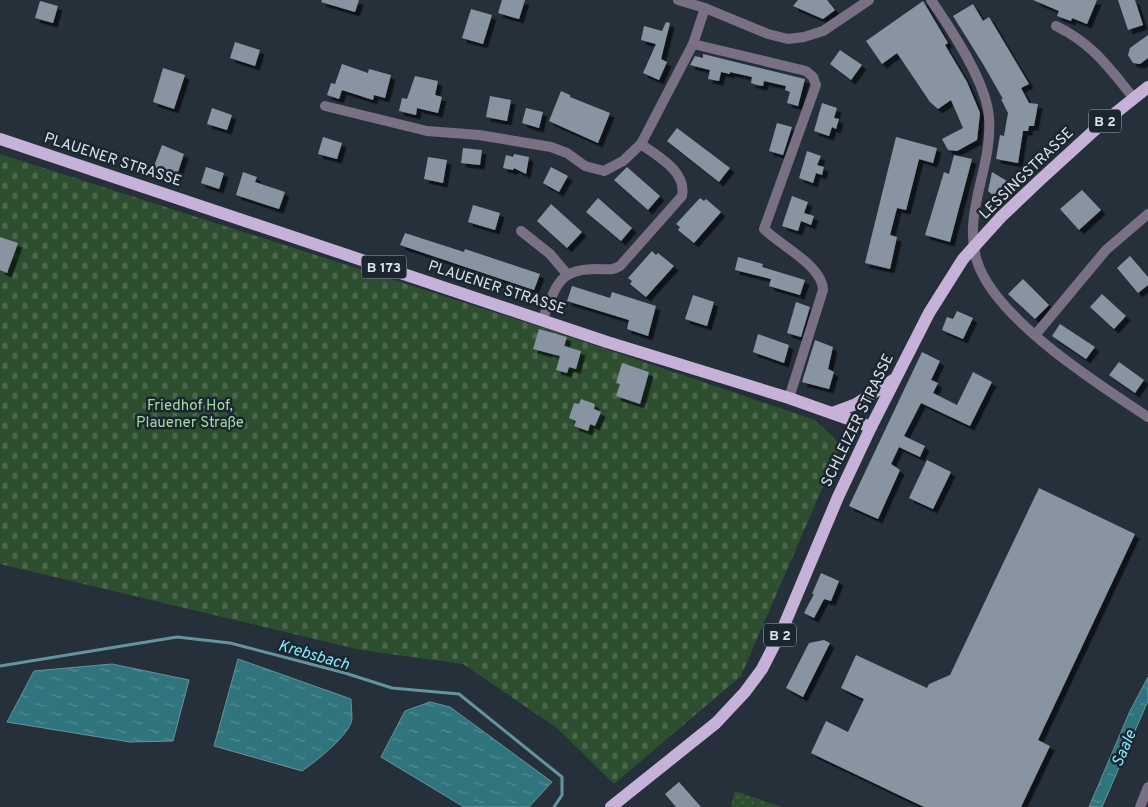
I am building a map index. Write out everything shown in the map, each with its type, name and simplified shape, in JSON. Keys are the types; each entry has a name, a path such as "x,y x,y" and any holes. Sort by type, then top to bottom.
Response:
{"main road":[{"name":"LESSINGSTRASSE","path":"974,246 1065,157 1133,97 1148,87"},
{"name":"PLAUENER STRASSE","path":"0,139 542,320 789,398 871,427"},
{"name":"SCHLEIZER STRASSE","path":"611,807 716,723 745,692 762,669 783,628 838,497 871,427 946,284 974,246"},
{"path":"832,413 856,404 896,378"}],"street":[{"path":"678,0 705,8 768,34 788,39 823,32 868,0"},
{"path":"931,0 979,83 986,100 989,119 985,159 975,197 974,246 977,261 988,283 1007,308 1074,368 1148,417"},
{"path":"325,106 427,131 479,135 551,147 568,153 594,170 604,171 612,168 641,144 693,44 705,8"},
{"path":"1056,26 1075,35 1094,49 1133,97"},
{"path":"693,44 806,71 813,77 816,85 764,229 814,270 823,283 823,290 789,398"},
{"path":"542,320 560,280 567,274 586,269 610,270 620,266 682,196 682,181 677,173 641,144"},
{"path":"1036,334 1106,250 1148,214"},
{"path":"521,231 550,254 567,274"},
{"path":"1140,807 1148,787"}],"green space":[{"name":"Friedhof Hof, Plauener Straße","path":"0,154 547,329 815,420 841,445 741,676 614,784 557,728 463,664 361,650 0,564"},
{"path":"735,791 782,807 731,807"}],"water":[{"path":"238,659 351,699 352,719 345,733 331,748 302,771 214,746"},
{"path":"112,664 189,680 173,741 130,742 7,722 34,671"},
{"name":"Saale","path":"1148,677 1148,701 1102,807 1089,807 1130,711"},
{"path":"430,702 450,707 552,782 529,807 464,807 381,757 405,711"}],"building":[{"path":"322,0 359,0 355,12 321,2"},
{"path":"502,0 525,0 519,19 498,13"},
{"path":"798,0 827,0 835,10 823,19 793,6"},
{"path":"1033,0 1097,0 1087,24 1072,18 1071,21 1057,16 1059,11"},
{"path":"1118,0 1135,0 1143,25 1128,30"},
{"path":"40,1 58,6 53,23 35,18"},
{"path":"923,1 948,43 945,45 967,82 980,113 977,140 957,151 948,150 942,139 963,128 951,100 938,109 930,102 897,53 882,64 866,41"},
{"path":"973,4 983,21 989,17 1029,84 1021,88 1029,103 1038,104 1034,126 1029,126 1028,131 1023,131 1018,163 996,159 1000,135 1004,136 1008,113 1001,99 1003,99 953,16"},
{"path":"471,9 492,15 483,44 462,38"},
{"path":"666,22 670,23 661,59 667,62 659,80 643,73 656,44 641,40 644,26 662,31"},
{"path":"1148,35 1148,58 1140,64 1133,63 1128,55 1130,48"},
{"path":"235,42 260,50 255,66 230,58"},
{"path":"840,50 862,65 851,80 830,64"},
{"path":"703,54 805,79 798,106 787,103 790,92 785,90 786,86 764,81 763,86 757,85 751,83 752,77 730,72 730,74 721,72 719,81 708,79 710,70 690,65 695,56 703,58"},
{"path":"342,64 368,73 369,69 391,75 385,98 374,95 373,100 342,90 339,99 327,95 331,83 335,84"},
{"path":"163,68 185,75 174,109 153,102"},
{"path":"415,76 438,81 435,95 442,97 438,113 417,108 416,115 399,111 402,98 407,99"},
{"path":"561,91 570,95 570,97 610,113 598,143 549,121"},
{"path":"490,96 511,100 507,121 486,117"},
{"path":"822,103 837,108 834,118 839,119 836,129 832,127 829,136 814,131"},
{"path":"212,108 232,115 227,130 207,124"},
{"path":"526,108 543,112 539,128 522,123"},
{"path":"777,123 792,127 783,155 769,151"},
{"path":"677,128 730,168 719,182 667,141"},
{"path":"323,137 342,143 337,159 318,154"},
{"path":"896,137 937,148 933,163 919,159 906,210 897,208 890,235 897,237 890,269 865,263"},
{"path":"162,145 184,154 176,178 153,169"},
{"path":"463,148 482,150 480,165 461,163"},
{"path":"807,151 821,156 817,165 824,167 822,175 816,173 813,183 799,178"},
{"path":"514,154 529,157 526,174 514,168 513,170 503,168 506,155 513,157"},
{"path":"954,155 972,159 950,242 925,235 944,172 949,174"},
{"path":"428,157 447,160 443,183 424,179"},
{"path":"206,167 224,173 219,189 201,183"},
{"path":"551,167 568,176 559,192 543,183"},
{"path":"627,167 660,196 648,210 614,180"},
{"path":"243,172 257,177 255,182 285,192 279,209 236,195"},
{"path":"992,172 1012,184 999,200 988,191"},
{"path":"1082,190 1101,210 1079,230 1060,209"},
{"path":"792,196 808,202 804,213 814,216 811,225 801,221 798,231 782,226"},
{"path":"598,198 632,228 621,241 586,212"},
{"path":"700,198 704,201 706,199 721,212 694,243 678,230 680,227 676,224"},
{"path":"551,204 582,232 567,248 537,221"},
{"path":"473,205 500,213 495,230 468,222"},
{"path":"405,233 464,252 465,249 540,274 534,290 400,245"},
{"path":"0,237 18,243 7,273 0,270"},
{"path":"652,251 656,255 658,253 674,266 646,297 630,284 632,281 628,278"},
{"path":"1130,256 1148,277 1148,285 1138,293 1117,268"},
{"path":"738,257 763,264 762,267 805,280 800,295 769,286 771,279 735,270"},
{"path":"1023,279 1049,305 1035,319 1008,294"},
{"path":"572,286 610,298 612,292 656,306 648,336 627,329 629,320 567,301"},
{"path":"1102,294 1126,316 1114,329 1090,307"},
{"path":"693,295 714,302 707,326 685,319"},
{"path":"796,302 810,307 801,337 787,333"},
{"path":"957,311 973,318 963,339 942,330 947,317 953,319"},
{"path":"1060,324 1095,347 1086,359 1052,336"},
{"path":"539,329 567,337 564,346 581,351 576,369 569,367 567,373 556,370 560,356 533,349"},
{"path":"758,334 789,345 784,363 753,352"},
{"path":"815,340 833,347 828,369 834,372 829,389 802,382"},
{"path":"922,352 940,361 931,380 938,383 933,393 957,405 973,372 992,382 970,426 921,403 904,436 925,446 920,457 899,447 891,464 900,470 878,519 849,506"},
{"path":"1119,362 1144,380 1135,393 1109,375"},
{"path":"622,363 649,372 640,404 616,396 620,384 616,383"},
{"path":"581,399 595,404 594,409 601,412 595,426 590,424 588,431 574,426 576,421 569,418 574,403 579,404"},
{"path":"927,460 951,472 933,509 909,498"},
{"path":"1039,488 1135,534 1038,740 1050,746 1021,807 924,807 811,753 826,721 848,732 864,699 841,688 856,655 927,688 929,684 950,675"},
{"path":"821,573 839,581 831,601 824,599 814,618 804,613 814,594 812,594"},
{"path":"824,640 830,643 803,697 786,688 809,643"},
{"path":"679,782 701,807 676,807 665,794"}],"waterway":[{"name":"Krebsbach","path":"0,666 177,637 230,643 345,673 392,688 459,694 562,777 562,795 554,807"}]}
